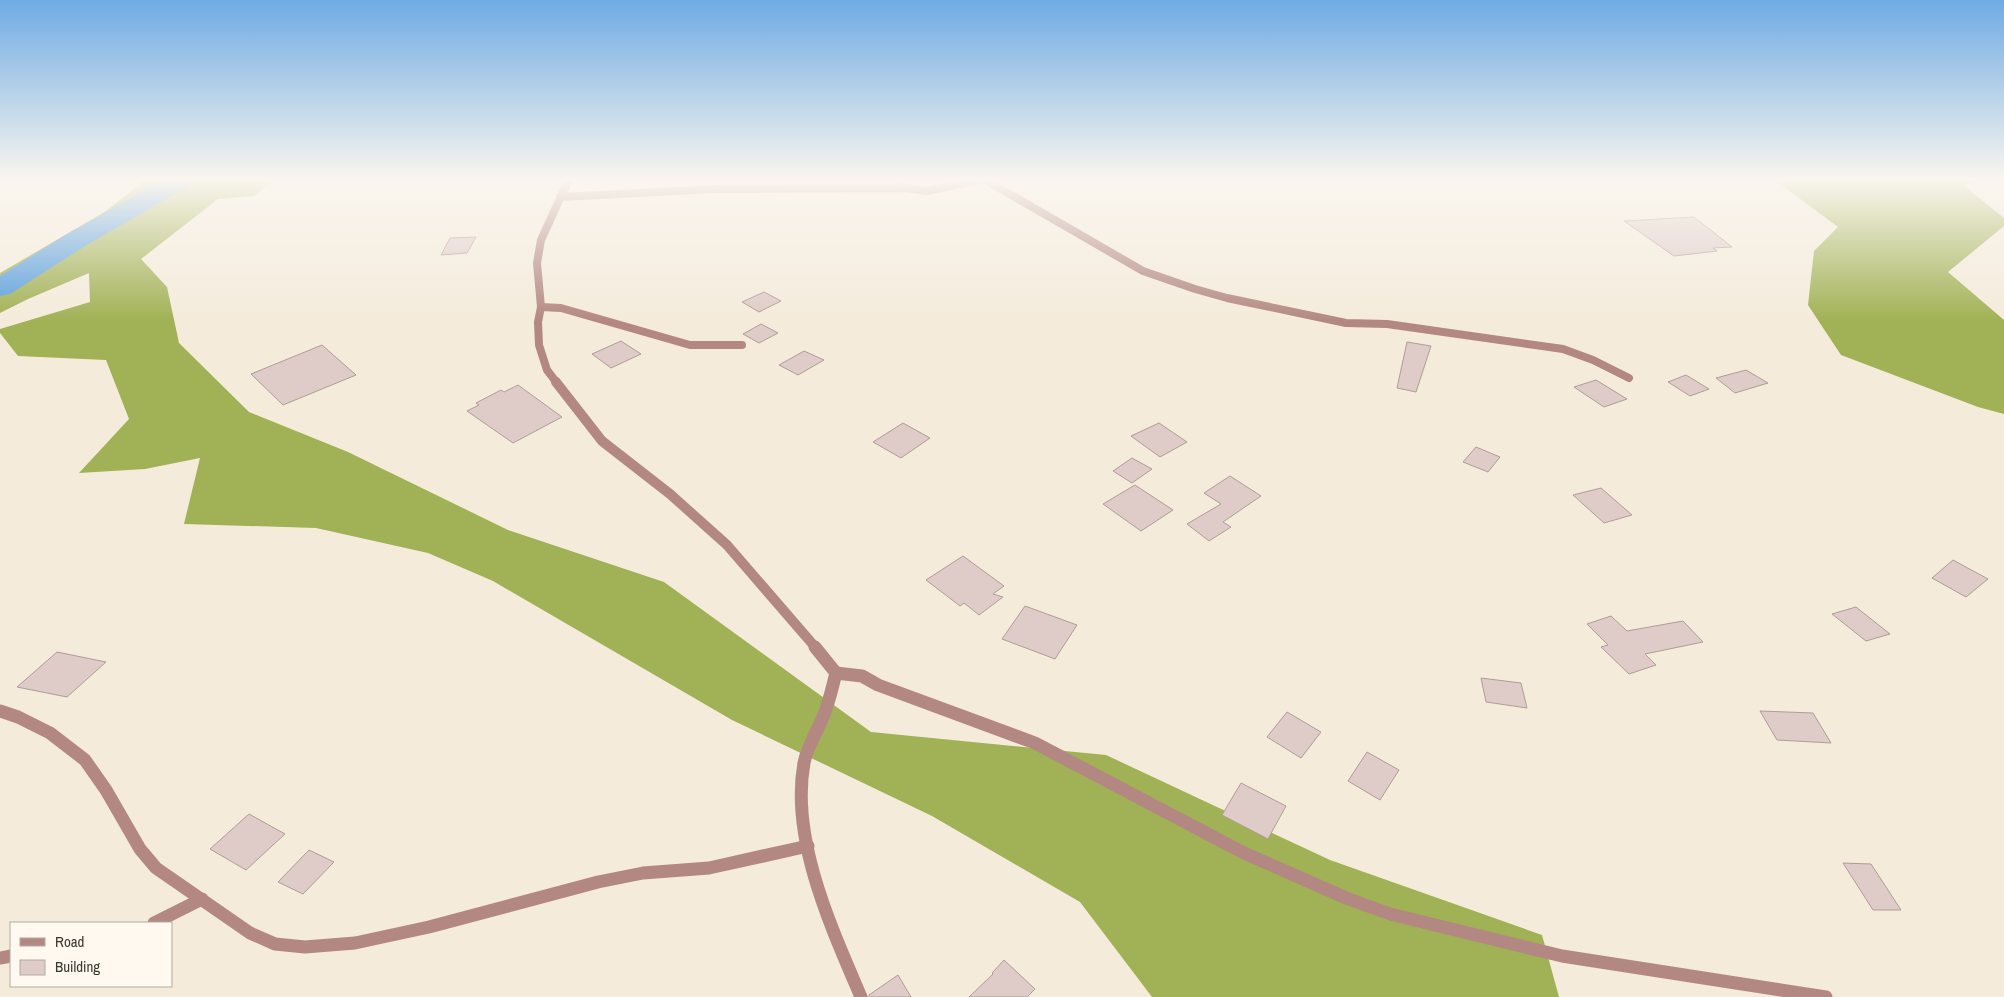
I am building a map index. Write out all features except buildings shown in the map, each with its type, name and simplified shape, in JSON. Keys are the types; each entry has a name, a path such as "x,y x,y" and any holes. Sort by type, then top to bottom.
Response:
{"street":[{"path":"547,228 541,240 537,263 541,307 538,322 539,345 547,370 602,441 670,494 727,545 782,607 836,673 862,676 896,692 1035,744 1242,852 1346,898 1390,914 1562,956 1826,997"},
{"path":"1066,228 1143,271 1227,298 1346,323 1387,324 1563,349 1593,360 1629,378"},
{"path":"541,307 561,308 690,345 742,345"},
{"path":"836,673 824,715 804,763 801,813 808,846 835,936 861,997"},
{"path":"0,711 18,717 50,733 84,760 106,790 140,849 156,868 250,933 276,944 305,947 355,943 429,927 598,882 643,873 710,868 808,846"},
{"path":"156,922 202,899"}],"green space":[{"path":"78,228 181,228 141,259 167,287 179,343 249,412 348,452 508,530 664,582 871,732 1106,755 1330,860 1542,935 1559,997 1152,997 1080,902 932,816 732,720 493,581 428,553 316,528 184,524 200,458 145,469 79,473 129,419 106,360 18,356 0,333 0,329 90,302 89,273 0,313 0,273"},
{"path":"1837,228 2002,228 1948,272 2004,320 2004,414 1978,407 1841,355 1808,305 1814,251"}],"waterway":[{"path":"0,288 98,228"}]}
